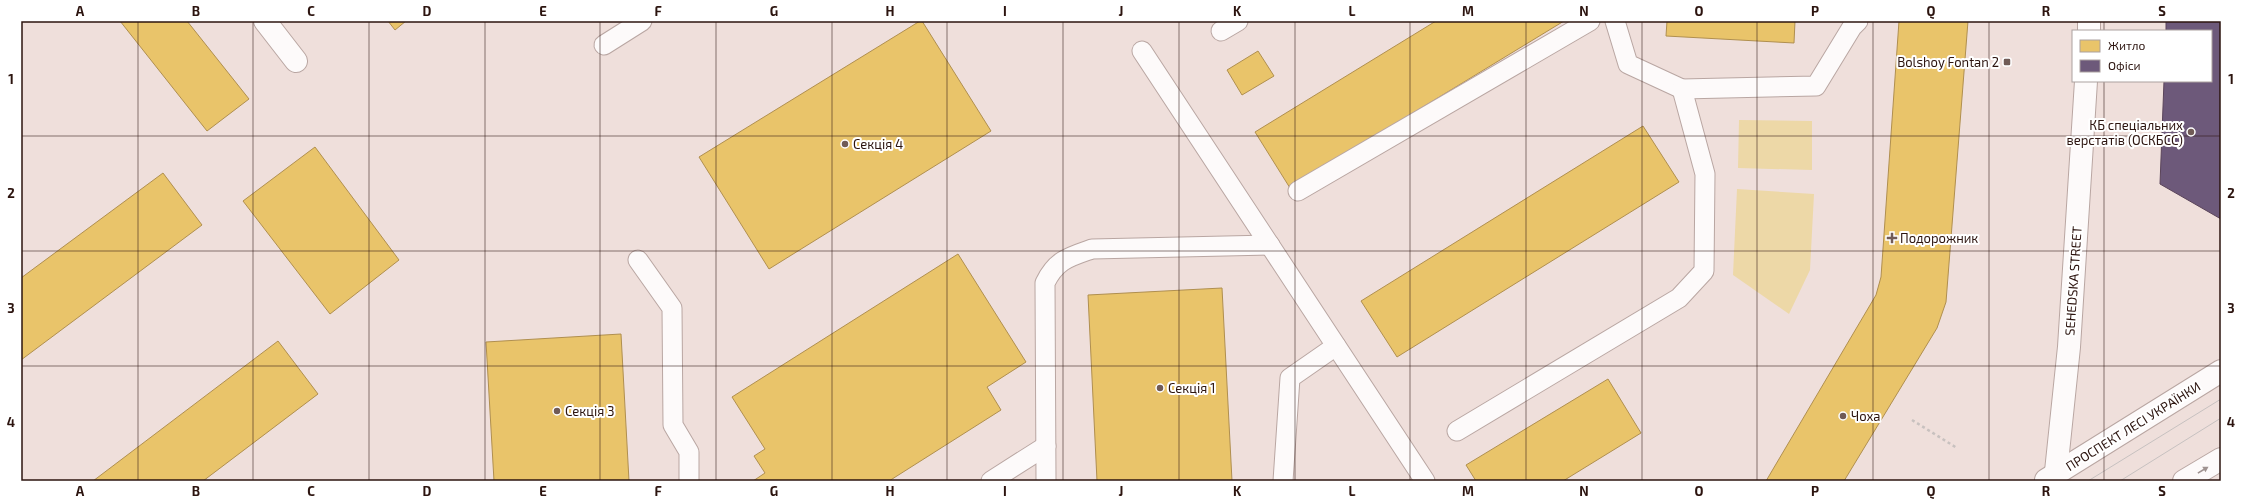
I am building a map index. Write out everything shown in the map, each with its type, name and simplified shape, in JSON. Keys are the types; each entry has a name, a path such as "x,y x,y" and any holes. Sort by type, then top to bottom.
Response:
{"main road":[{"path":"265,21 296,61"},
{"name":"SEHEDSKA STREET","path":"2051,479 2069,347 2086,82"},
{"name":"ПРОСПЕКТ ЛЕСІ УКРАЇНКИ","path":"2051,479 2221,371"},
{"path":"2184,481 2221,459"}],"lane":[{"path":"604,44 642,21"},
{"path":"1221,31 1238,21"},
{"path":"1298,191 1590,21"},
{"path":"1615,21 1628,64 1682,89 1816,86 1852,27 1858,21"},
{"path":"1142,51 1425,481"},
{"path":"1457,431 1679,298 1704,271 1705,174 1682,89"},
{"path":"1046,481 1045,283 1051,269 1068,257 1092,249 1270,245"},
{"path":"638,260 672,308 673,425 689,452 689,481"},
{"path":"1283,481 1290,378 1336,346"},
{"path":"991,481 1046,446"}],"path":[{"path":"1912,420 1957,448"}],"shaded area":[{"path":"1739,120 1812,121 1812,170 1738,168"},
{"path":"1737,189 1814,194 1810,270 1789,314 1733,275"}],"building: Житло":[{"path":"120,21 187,21 249,99 207,131"},
{"path":"388,21 406,21 395,30"},
{"name":"Секція 4","path":"922,21 991,131 769,269 699,157"},
{"path":"1436,21 1564,21 1290,188 1255,132"},
{"path":"1667,21 1795,21 1794,43 1666,36"},
{"path":"1899,21 1968,21 1946,302 1937,328 1844,481 1766,481 1876,295 1881,277"},
{"path":"1258,51 1274,76 1242,95 1227,70"},
{"path":"1643,126 1679,182 1397,357 1361,301"},
{"path":"315,147 399,260 330,314 243,201"},
{"path":"163,173 202,225 21,360 21,278"},
{"path":"958,254 1026,362 987,387 1001,410 889,481 753,481 765,473 754,456 765,449 732,397"},
{"name":"Секція 1","path":"1222,288 1232,481 1097,481 1088,295"},
{"name":"Секція 3","path":"621,334 629,481 494,481 486,342"},
{"path":"278,341 318,394 203,481 93,481"},
{"path":"1608,379 1641,433 1563,481 1476,481 1466,465"}],"building: Офіси":[{"name":"КБ спеціальних верстатів (ОСКБСС)","path":"2166,21 2221,21 2221,219 2160,184 2164,82 2212,82 2212,30 2166,30"}],"tram line":[{"path":"2088,481 2221,399"},
{"path":"2120,481 2221,418"}],"place":[{"name":"Bolshoy Fontan 2","path":"2007,62"},
{"name":"КБ спеціальних верстатів (ОСКБСС)","path":"2191,132"},
{"name":"Секція 4","path":"845,144"},
{"name":"Подорожник","path":"1892,238"},
{"name":"Секція 1","path":"1160,388"},
{"name":"Секція 3","path":"557,411"},
{"name":"Чоха","path":"1843,416"}]}
